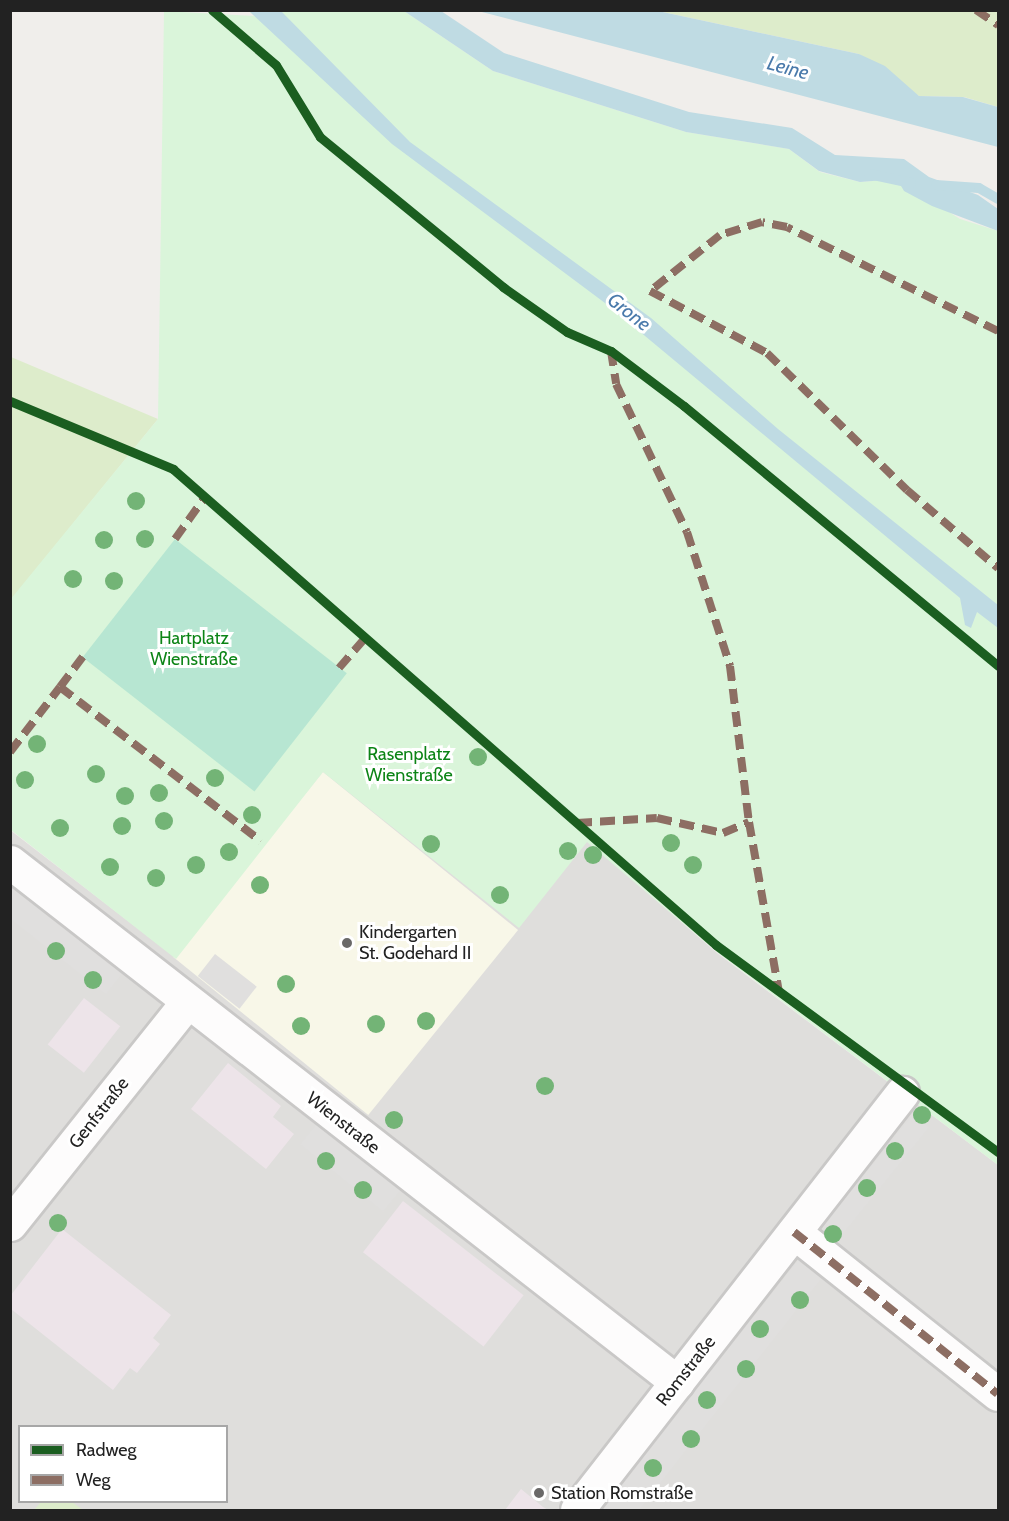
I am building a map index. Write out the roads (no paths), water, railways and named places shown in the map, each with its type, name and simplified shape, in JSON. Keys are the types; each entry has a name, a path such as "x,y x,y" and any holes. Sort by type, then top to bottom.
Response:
{"street":[{"name":"Wienstraße","path":"10,862 677,1382"},
{"name":"Genfstraße","path":"10,1224 187,1002"},
{"name":"Romstraße","path":"577,1510 902,1093"},
{"path":"794,1232 999,1394"}],"water":[{"name":"Grone","path":"249,11 281,11 410,142 651,318 778,429 998,605 998,628 977,612 971,628 965,625 960,598 609,306 392,144"},
{"path":"404,11 441,11 504,53 689,112 792,128 835,155 904,159 929,177 978,195 998,209 998,231 932,206 904,191 897,179 860,182 819,171 789,149 686,132 493,71"},
{"name":"Leine","path":"478,11 658,11 859,54 885,66 919,96 963,97 998,107 998,147"}],"waterway":[{"path":"869,174 911,183"},
{"path":"936,185 979,188 998,199"}],"place":[{"name":"Kindergarten St. Godehard II","path":"347,943"},
{"name":"Station Romstraße","path":"539,1493"}],"park label":[{"name":"Hartplatz Wienstraße","path":"194,649"},
{"name":"Rasenplatz Wienstraße","path":"409,765"}]}
